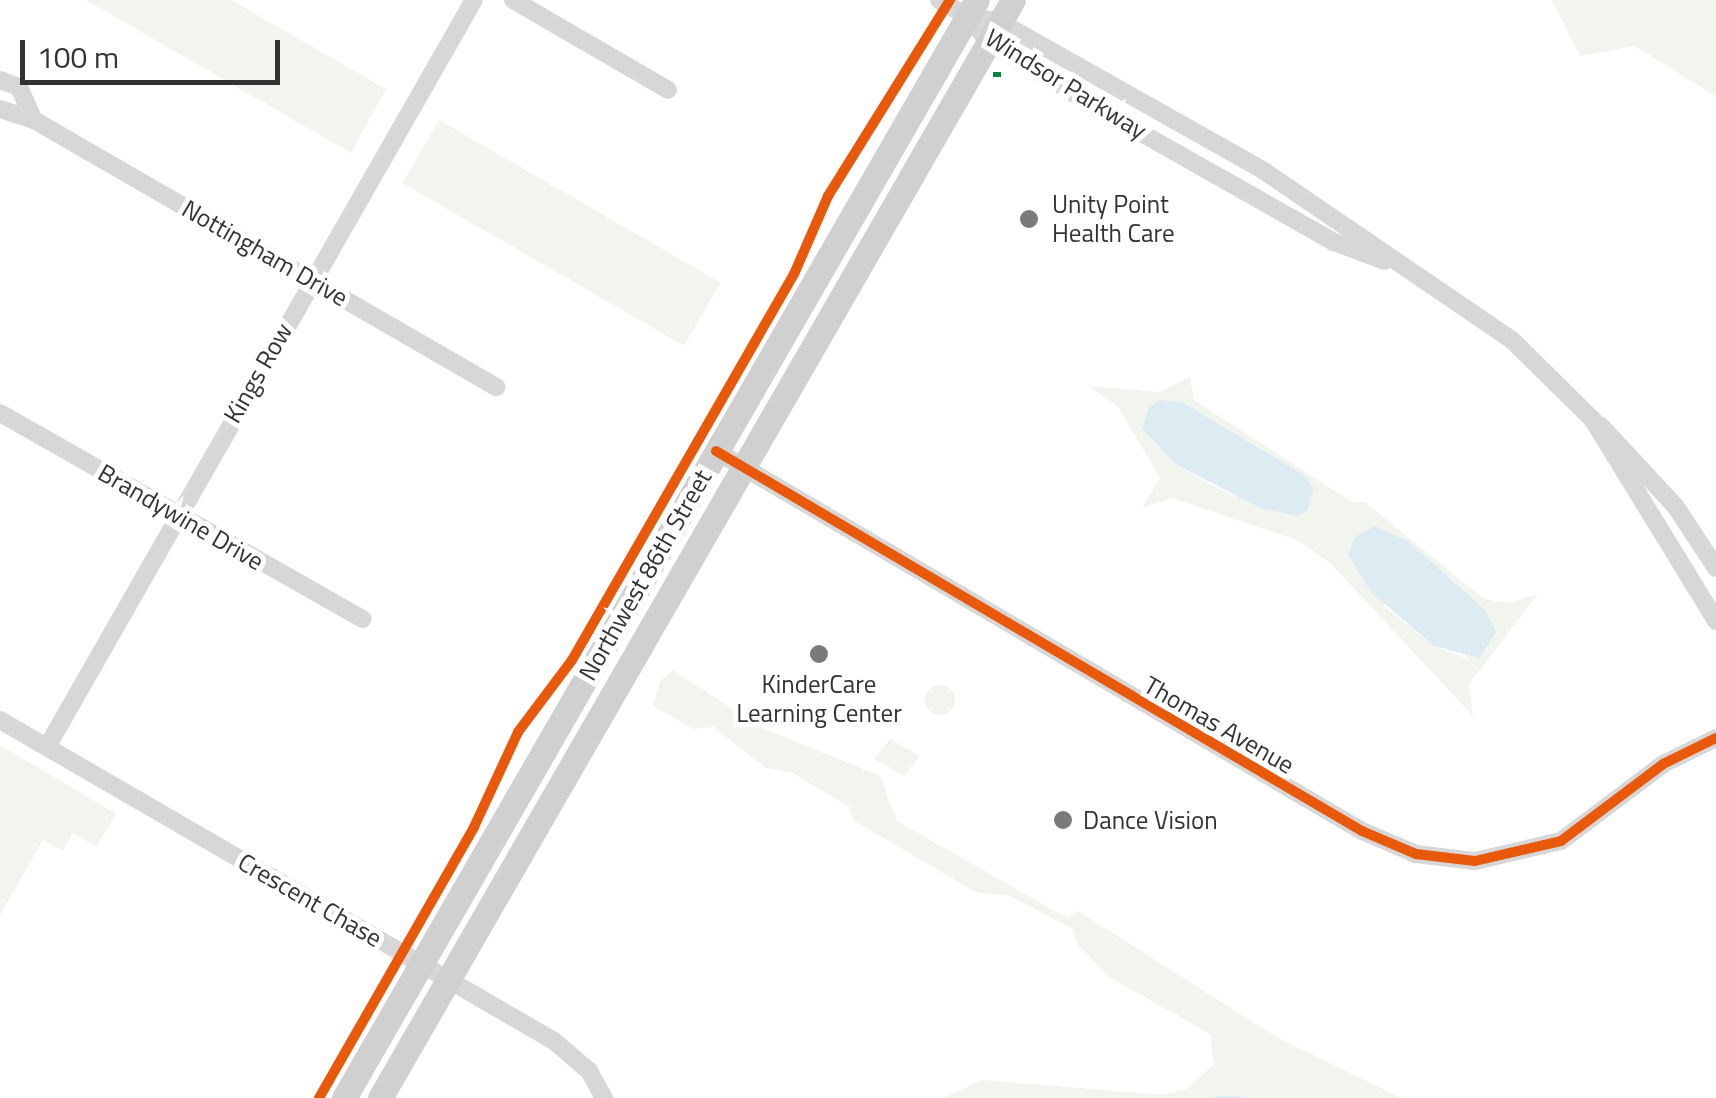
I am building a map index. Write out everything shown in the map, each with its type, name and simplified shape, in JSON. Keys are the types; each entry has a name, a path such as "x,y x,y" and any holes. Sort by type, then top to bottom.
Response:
{"main road":[{"name":"Northwest 86th Street","path":"344,1098 972,8"},
{"name":"Northwest 86th Street","path":"380,1098 1000,21"}],"street":[{"name":"Kings Row","path":"47,748 174,514 474,0"},
{"path":"513,0 668,90"},
{"path":"939,0 972,8"},
{"name":"Windsor Parkway","path":"972,8 1264,171 1512,340 1630,452 1716,568"},
{"name":"Windsor Parkway","path":"1000,21 1334,242 1411,270"},
{"name":"Nottingham Drive","path":"0,80 19,87 34,120"},
{"name":"Nottingham Drive","path":"0,109 34,120 496,387"},
{"name":"Brandywine Drive","path":"0,414 362,619"},
{"name":"Windsor Parkway","path":"1593,420 1716,621"},
{"name":"Thomas Avenue","path":"716,451 1362,832 1416,854 1490,860 1561,841 1612,809 1663,764 1716,738"},
{"name":"Crescent Chase","path":"0,720 574,1055 604,1098"}],"shaded area":[{"path":"86,0 231,0 386,89 351,153"},
{"path":"1552,0 1716,0 1716,96 1634,46 1580,56"},
{"path":"439,120 720,282 684,346 402,183"},
{"path":"1190,377 1194,400 1352,502 1365,502 1484,599 1509,603 1538,594 1469,684 1473,716 1329,562 1297,540 1172,498 1142,508 1160,478 1119,408 1089,386 1159,392","holes":["1161,400 1182,402 1306,476 1234,496 1201,479 1177,465","1374,526 1407,540 1467,659 1434,646 1384,606"]},
{"path":"1161,400 1182,402 1306,476 1313,488 1308,510 1298,516 1260,508 1177,465 1142,429 1149,407"},
{"path":"1374,526 1407,540 1486,611 1496,631 1480,658 1434,646 1372,593 1348,555 1356,536"},
{"path":"673,670 760,727 880,776 897,821 1067,918 1078,911 1278,1038 1401,1098 943,1098 982,1080 1162,1095 1187,1089 1214,1064 1210,1034 1109,977 1077,944 1073,929 1010,896 975,892 853,820 849,807 791,772 766,768 713,727 693,729 653,706 660,681"},
{"path":"940,685 954,694 955,700 946,714 940,715 926,706 925,700 934,686"},
{"path":"890,739 920,756 904,776 874,759"},
{"path":"0,745 116,814 96,847 73,833 63,851 43,840 0,915"}],"waterway":[{"path":"1217,1098 1238,1098"}],"marked path":[{"path":"997,72 997,77"}],"cycle path":[{"path":"319,1098 474,827 518,732 572,660 794,274 828,196 950,0"},
{"path":"716,451 1362,831 1416,854 1475,861 1561,841 1663,764 1716,738"}],"place":[{"name":"Unity Point Health Care","path":"1029,219"},
{"name":"KinderCare Learning Center","path":"819,654"},
{"name":"Dance Vision","path":"1063,820"}]}
